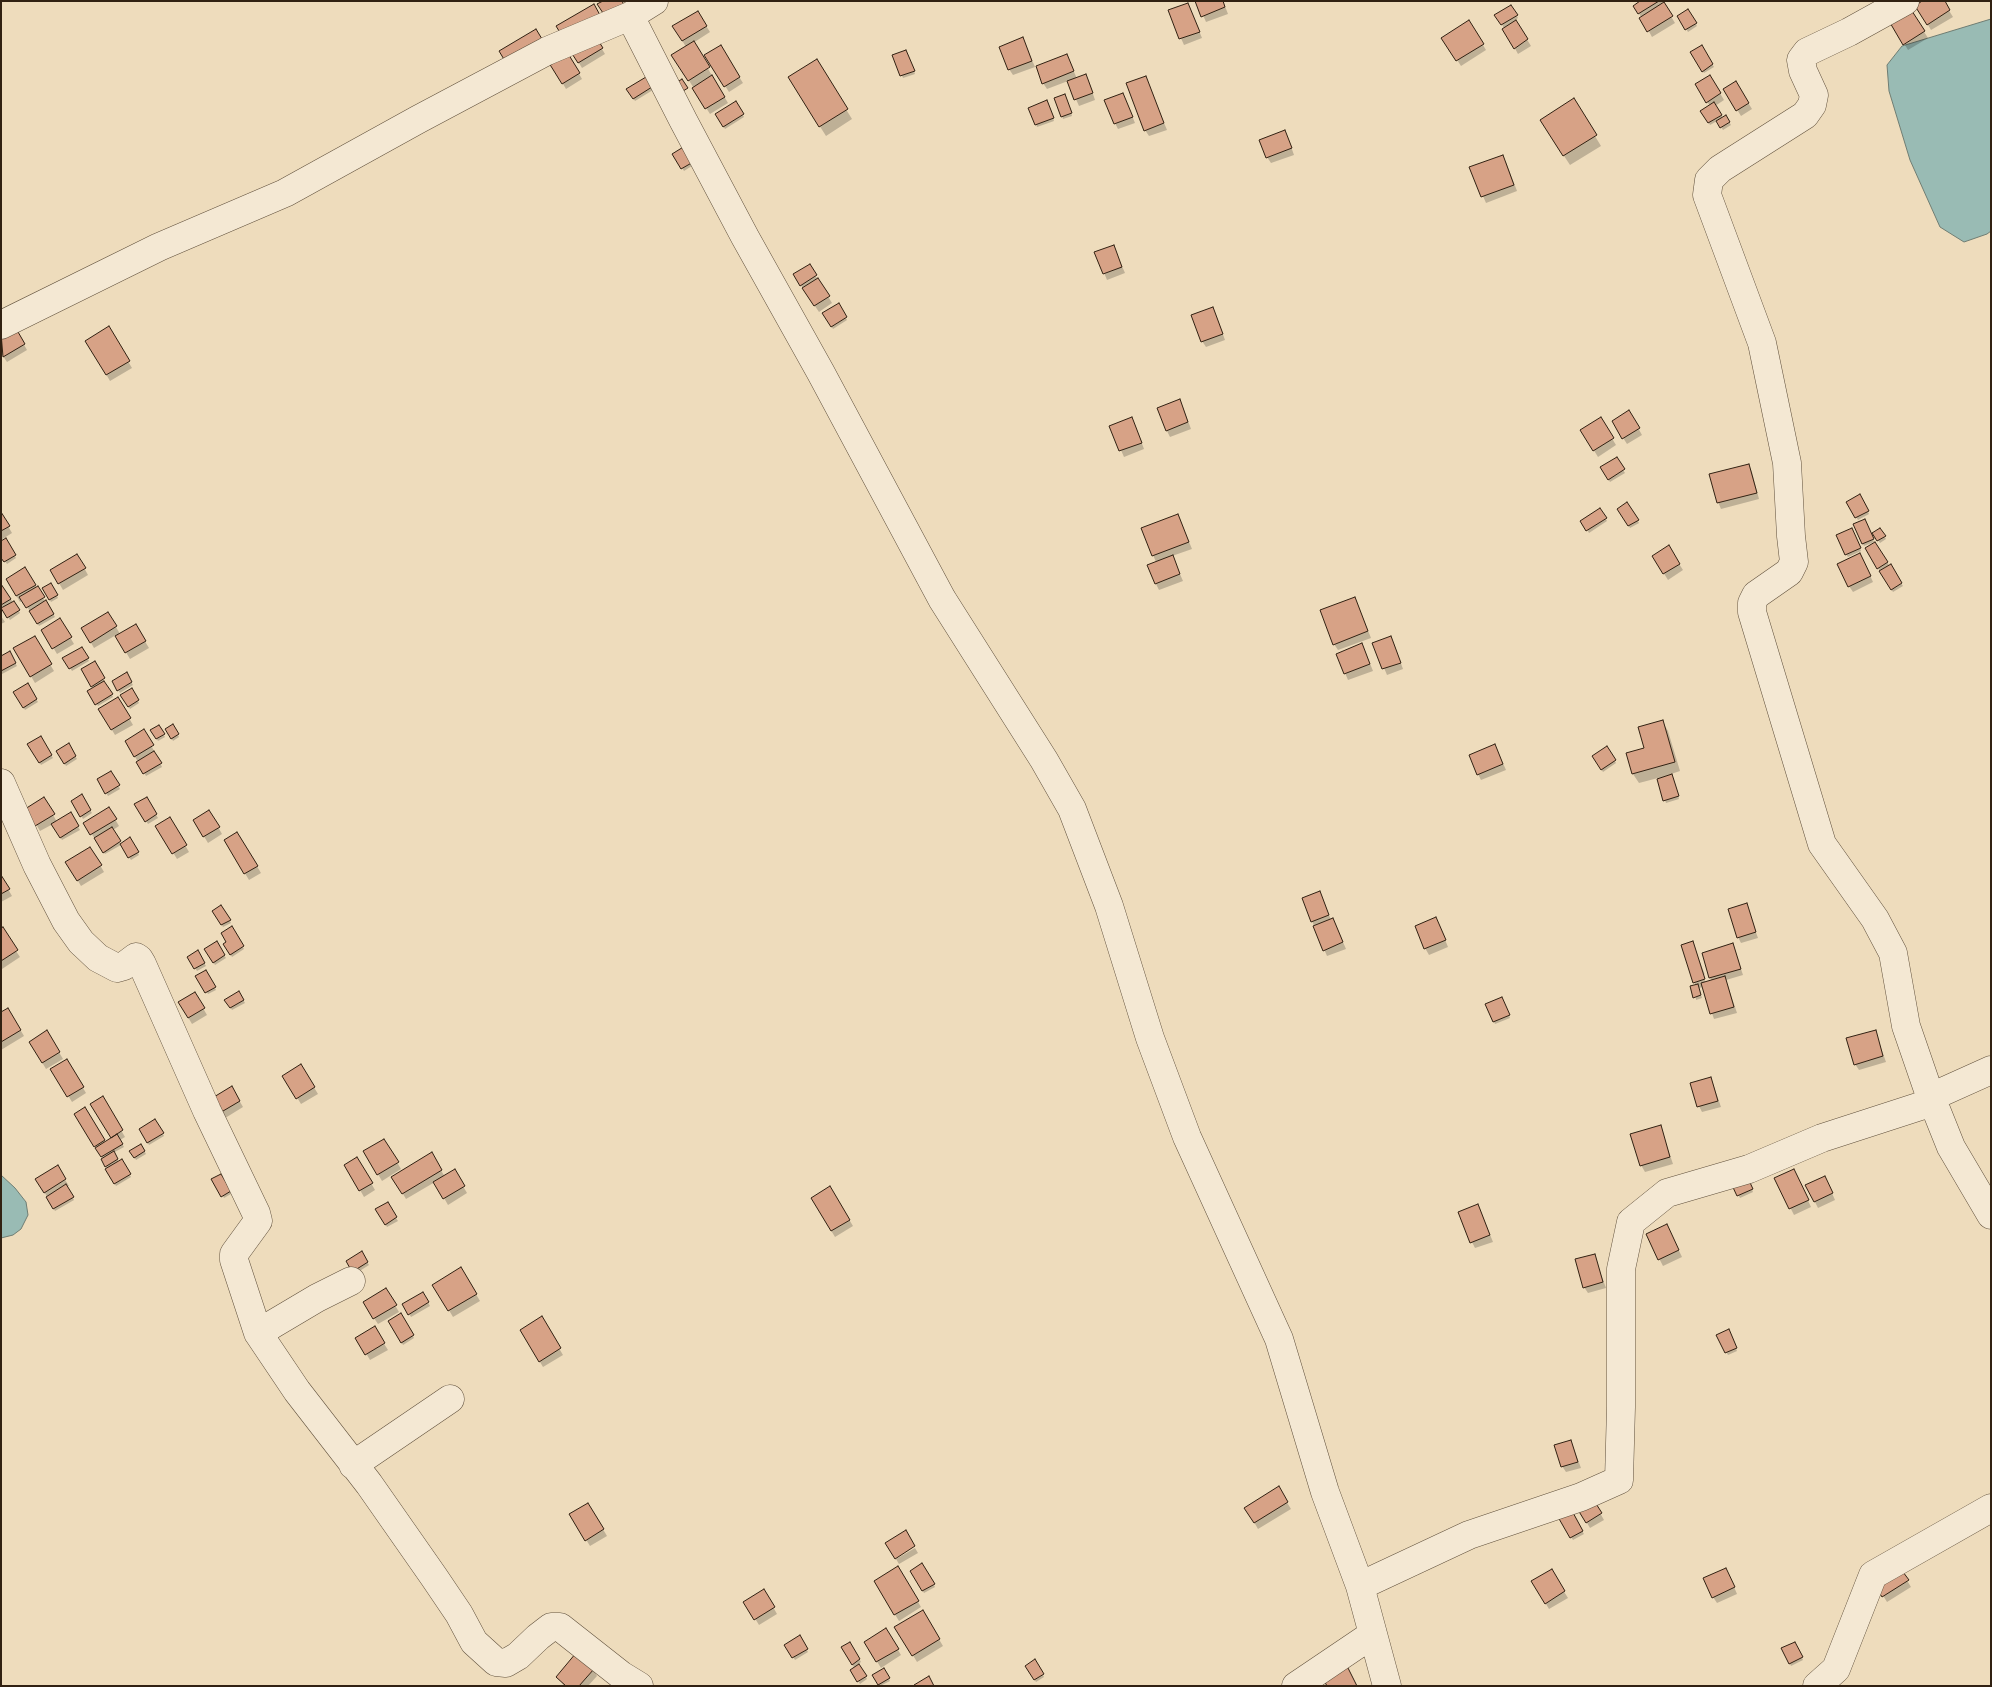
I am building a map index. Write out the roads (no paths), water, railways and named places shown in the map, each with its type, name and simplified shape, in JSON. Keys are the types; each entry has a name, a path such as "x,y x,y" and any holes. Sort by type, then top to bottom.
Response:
{"street":[{"path":"1,325 158,247 285,193 418,118 547,51 630,16 654,1"},
{"path":"1905,1 1850,32 1807,52 1801,60 1803,71 1814,95 1812,105 1805,115 1720,169 1708,180 1707,195 1762,343 1786,463 1794,562 1789,572 1756,595 1752,603 1752,612 1822,844 1875,919 1893,953 1906,1026 1932,1100 1951,1148 1991,1215"},
{"path":"630,16 745,237 821,372 942,599 1044,760 1072,809 1109,906 1150,1038 1186,1137 1279,1338 1325,1492 1360,1586 1387,1686"},
{"path":"1,783 37,865 66,922 81,942 98,958 117,968 124,966 136,957 142,964 258,1220 234,1254 258,1333 297,1391 369,1484 459,1614 474,1642 496,1662 506,1663 518,1656 538,1636 551,1627 560,1627 621,1675 639,1686"},
{"path":"1360,1586 1469,1535 1581,1497 1620,1480 1622,1407 1621,1269 1631,1222 1667,1193 1749,1169 1822,1138 1932,1100 1991,1070"},
{"path":"258,1333 351,1281"},
{"path":"353,1465 450,1399"},
{"path":"1820,1684 1836,1669 1873,1575 1991,1508"},
{"path":"1296,1686 1373,1634"}],"water":[{"path":"1991,19 1991,231 1964,242 1940,227 1910,160 1889,91 1887,65 1902,46"},
{"path":"1,1175 26,1202 28,1215 21,1229 13,1235 1,1238"}]}
